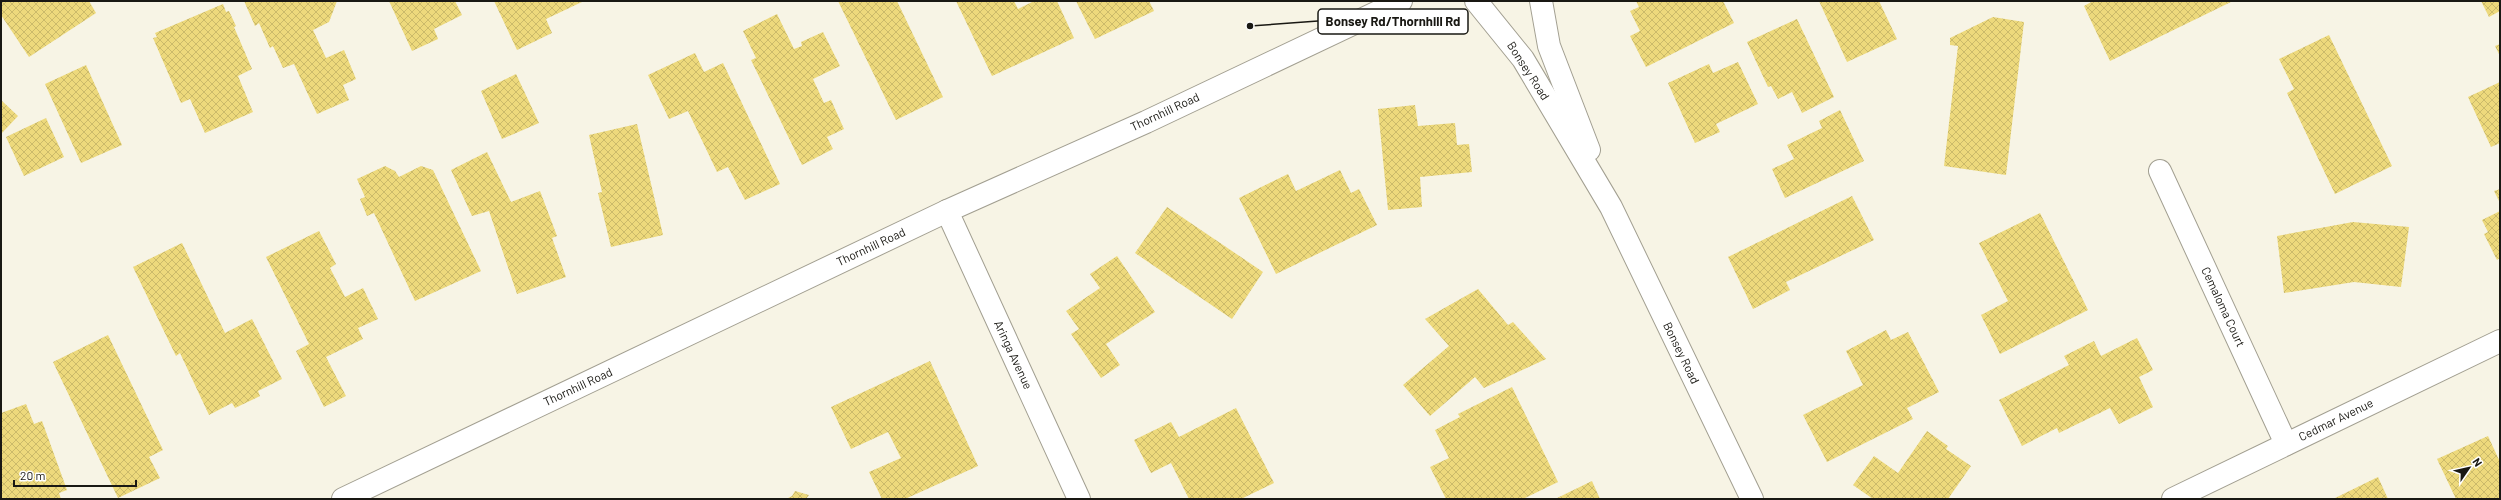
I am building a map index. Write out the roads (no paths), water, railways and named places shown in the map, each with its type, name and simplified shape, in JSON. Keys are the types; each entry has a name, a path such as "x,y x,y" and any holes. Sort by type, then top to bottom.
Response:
{"street":[{"name":"Thornhill Road","path":"343,499 947,211 1146,122 1401,1"},
{"name":"Bonsey Road","path":"1476,1 1523,59 1610,207 1752,499"},
{"name":"Bonsey Road","path":"1541,1 1549,46 1610,207"},
{"name":"Cemaloma Court","path":"2160,171 2286,444"},
{"name":"Aringa Avenue","path":"947,211 1079,499"},
{"name":"Cedmar Avenue","path":"2173,499 2500,342"}],"place":[{"name":"Bonsey Rd/Thornhill Rd","path":"1250,26"}]}
